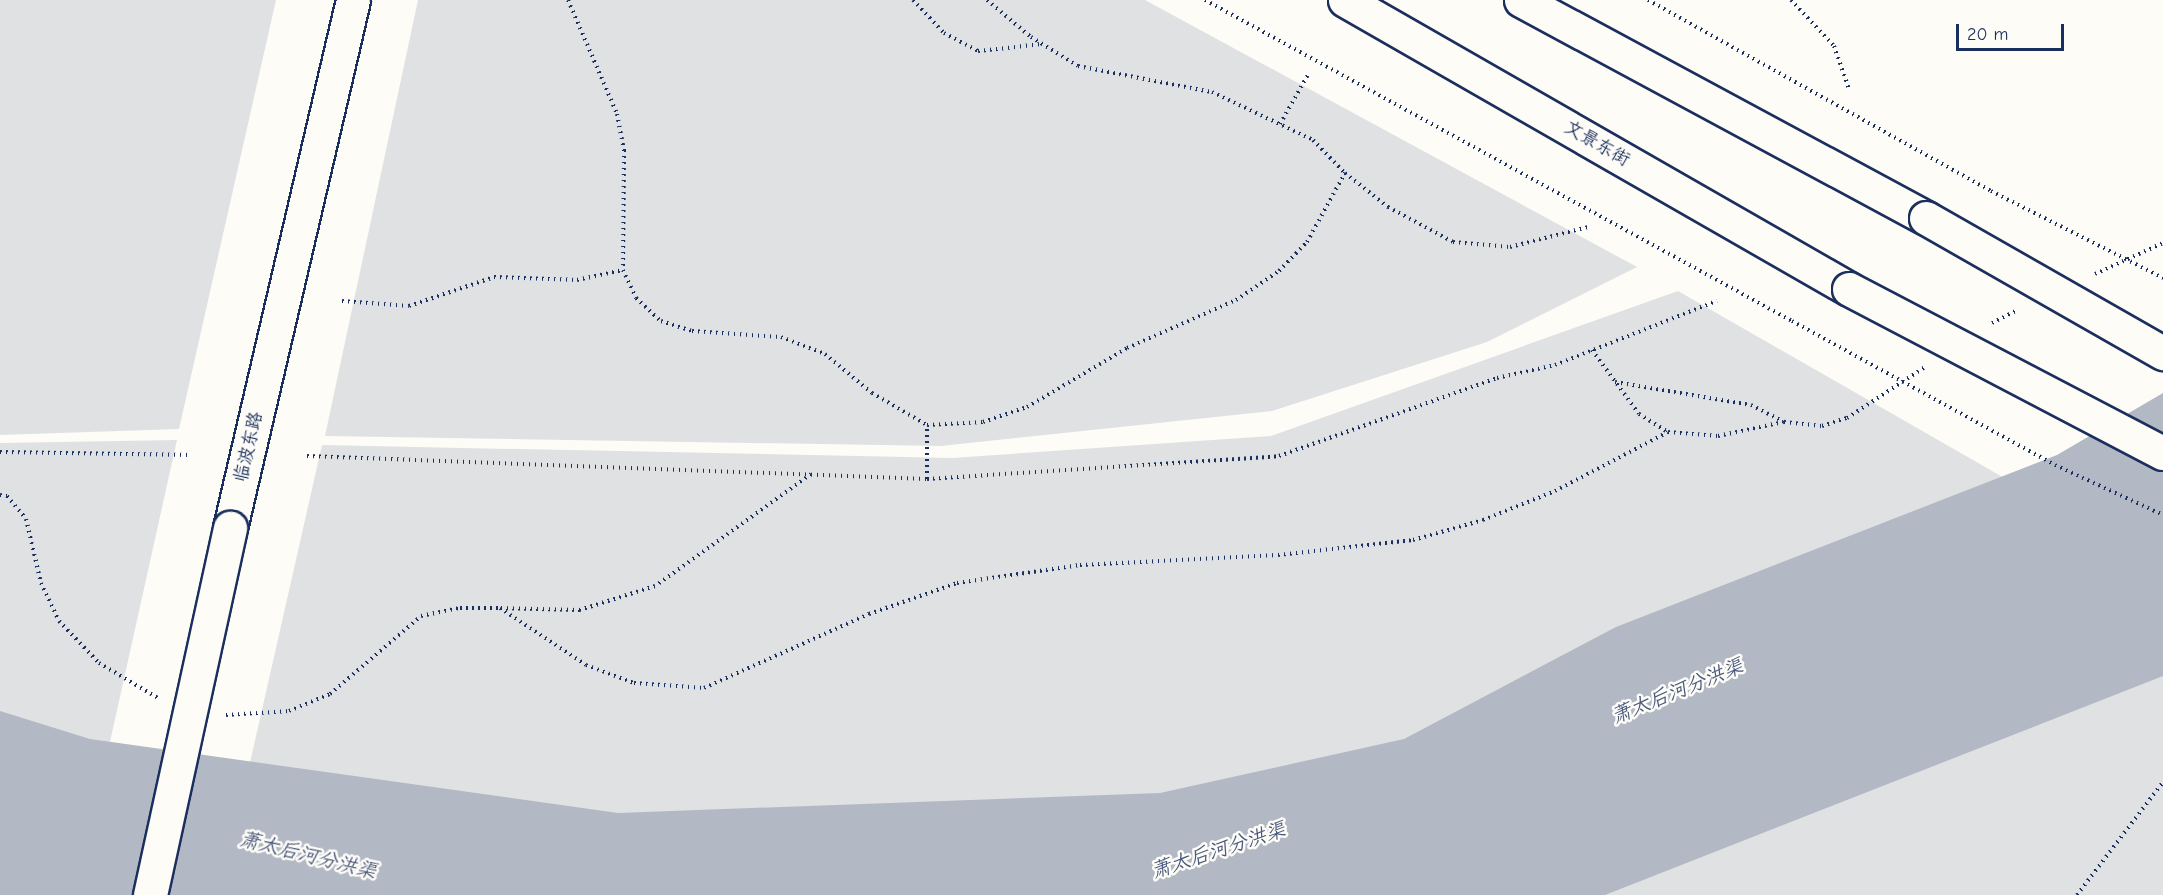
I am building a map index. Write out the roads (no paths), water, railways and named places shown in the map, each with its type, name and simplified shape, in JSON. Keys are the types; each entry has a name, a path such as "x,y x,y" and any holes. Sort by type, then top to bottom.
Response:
{"main road":[{"name":"临波东路","path":"150,895 230,528 353,0"},
{"name":"文景东街","path":"1346,0 1849,289 2163,453"},
{"path":"1521,0 1926,218 2163,353"}],"water":[{"name":"萧太后河分洪渠","path":"2163,393 2163,676 1605,895 0,895 0,711 90,739 618,813 1160,793 1404,739 1616,627 2057,455"}]}
